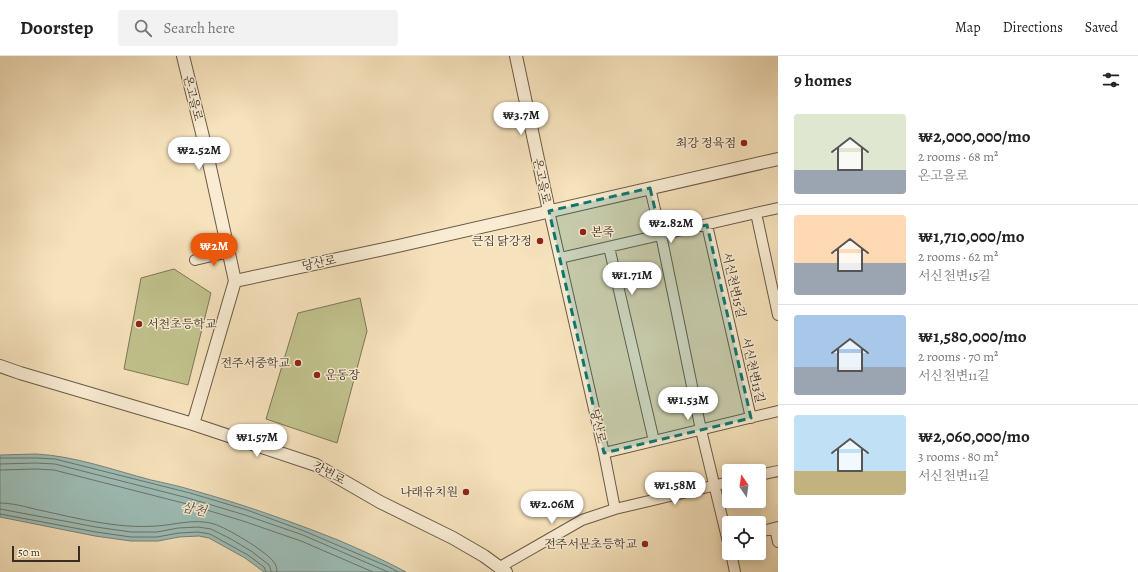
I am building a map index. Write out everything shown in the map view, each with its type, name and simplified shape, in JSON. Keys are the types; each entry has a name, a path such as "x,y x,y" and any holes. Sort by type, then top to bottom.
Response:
{"street":[{"name":"온고을로","path":"183,56 206,149 235,281"},
{"name":"온고을로","path":"516,56 549,212"},
{"name":"당산로","path":"235,281 398,246 778,159"},
{"path":"650,188 701,430 722,516"},
{"path":"560,258 778,208"},
{"name":"당산로","path":"549,212 604,453"},
{"path":"756,214 778,314"},
{"name":"서신천변15길","path":"707,225 730,328"},
{"path":"609,247 654,441"},
{"path":"194,260 228,252"},
{"path":"192,424 235,281"},
{"name":"서신천변13길","path":"730,328 750,418"},
{"name":"강변로","path":"0,366 192,424 316,465 380,502 452,538 484,556 503,570"},
{"name":"서신천변13길","path":"604,453 778,412"},
{"path":"604,453 615,509"},
{"path":"766,474 778,471"},
{"path":"503,570 582,520 615,509 722,484"},
{"path":"766,530 776,528 778,542"},
{"path":"732,560 735,572"}],"highlighted area":[{"path":"650,188 661,235 707,225 751,418 604,453 549,211"}],"green space":[{"path":"174,269 211,293 188,385 124,369 141,278"},
{"name":"운동장","path":"360,298 367,331 337,443 266,419 298,313"}],"water":[{"name":"삼천","path":"36,454 80,460 229,501 338,540 406,572 264,572 245,558 209,538 199,536 179,537 158,541 131,541 95,536 0,517 0,455"}],"place":[{"name":"최강 정육점","path":"744,143"},
{"name":"본죽","path":"583,232"},
{"name":"큰집 닭강정","path":"540,241"},
{"name":"서천초등학교","path":"139,324"},
{"name":"전주서중학교","path":"298,363"},
{"name":"운동장","path":"317,375"},
{"name":"나래유치원","path":"466,492"},
{"name":"전주서문초등학교","path":"645,544"}]}
